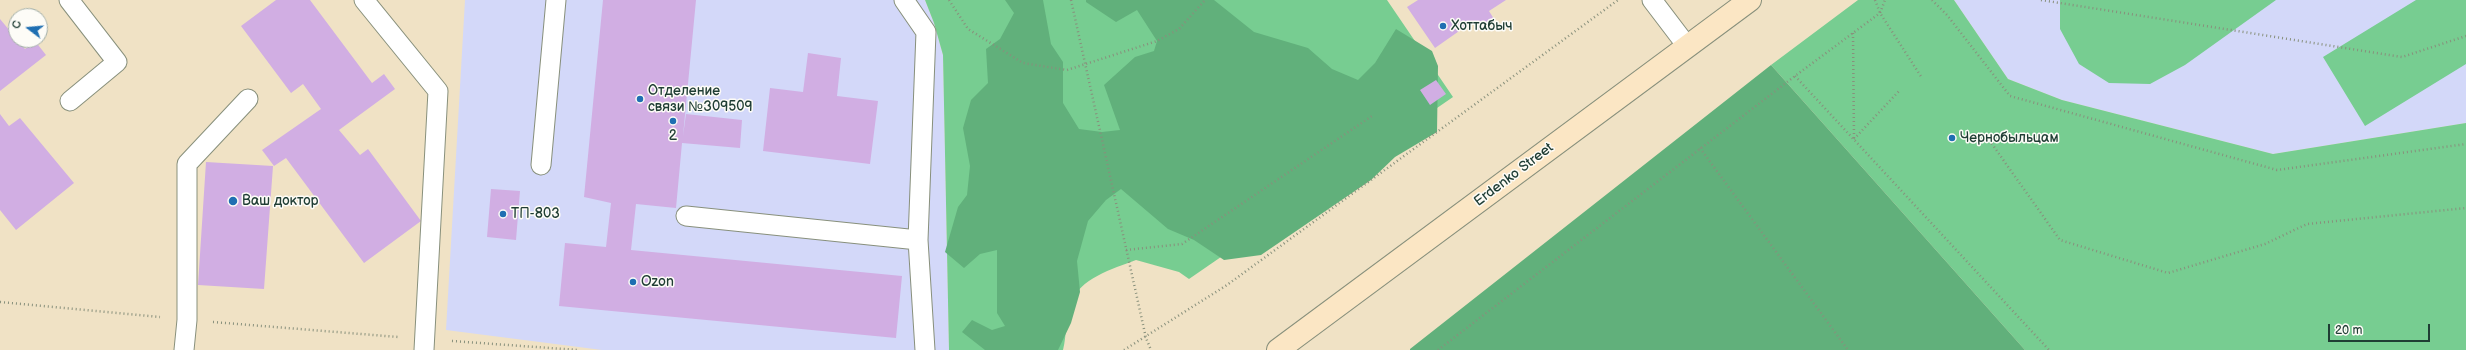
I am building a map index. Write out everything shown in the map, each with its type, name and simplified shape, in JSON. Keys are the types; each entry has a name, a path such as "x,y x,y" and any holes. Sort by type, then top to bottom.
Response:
{"main road":[{"name":"Erdenko Street","path":"1278,350 1750,0"}],"lane":[{"path":"69,0 117,62 70,101"},
{"path":"364,0 438,91 425,345"},
{"path":"541,166 556,0"},
{"path":"904,0 926,32 918,240 925,350"},
{"path":"1652,0 1687,46"},
{"path":"184,350 187,320 187,164 248,99"},
{"path":"686,216 918,240"}],"path":[{"path":"949,0 968,29 1023,63 1067,70 1157,41 1179,29 1205,0"},
{"path":"1071,0 1146,338 1151,350"},
{"path":"1124,350 1146,338 1227,285 1618,0"},
{"path":"1875,0 1880,13 1922,78"},
{"path":"1438,350 1794,76 1880,13 1885,0"},
{"path":"1932,0 1947,15 2010,96 2277,170 2466,144"},
{"path":"2041,0 2402,57 2466,36"},
{"path":"1853,33 1854,140"},
{"path":"1794,76 2049,350"},
{"path":"1854,140 1900,90"},
{"path":"1126,250 1182,244 1372,116"},
{"path":"1987,137 2060,240 2168,273 2265,244 2307,224 2466,208"},
{"path":"1700,148 1848,350"},
{"path":"0,302 425,345 578,350"}],"shaded area":[{"path":"465,0 925,0 934,23 943,55 949,350 602,350 446,330"},
{"path":"1954,0 2466,0 2466,123 2273,154 2062,100 2008,79"}],"green space":[{"path":"925,0 1387,0 1453,97 1189,279 1179,272 1136,260 1107,271 1089,281 1081,287 1070,304 1067,315 1063,350 949,350 943,55 934,23"},
{"path":"1005,0 1043,0 1051,44 1063,62 1063,103 1079,129 1102,132 1120,130 1104,85 1135,57 1154,51 1157,41 1137,10 1116,22 1086,2 1086,0 1214,0 1254,32 1308,48 1332,69 1358,80 1375,63 1396,29 1432,51 1438,66 1437,132 1395,157 1371,180 1261,255 1224,260 1194,240 1168,229 1121,189 1106,200 1088,221 1077,261 1080,292 1071,323 1058,350 985,350 962,332 972,320 992,330 1005,326 997,313 997,250 980,254 964,268 945,252 958,207 967,195 970,166 963,128 971,100 988,83 986,49 1000,39 1014,13"},
{"path":"1858,0 1954,0 2008,79 2062,100 2273,154 2466,123 2466,350 2025,350 1771,65"},
{"path":"2060,0 2276,0 2185,65 2150,84 2109,83 2079,64 2060,29"},
{"path":"2416,0 2466,0 2466,64 2365,126 2323,57"},
{"path":"1771,65 2025,350 1410,350 1410,349"}],"building":[{"path":"276,0 310,0 372,83 384,74 395,89 339,130 360,155 368,149 421,221 364,263 286,158 274,166 262,150 321,109 303,84 291,93 241,26"},
{"name":"Отделение связи №309509","path":"603,0 696,0 683,136 686,114 742,120 740,148 682,143 676,208 636,204 631,250 902,276 896,338 559,306 565,243 606,247 611,203 584,197"},
{"name":"Хоттабыч","path":"1418,0 1506,0 1489,11 1494,19 1478,30 1472,22 1435,48 1407,7"},
{"path":"0,19 8,29 8,48 40,48 46,55 0,91"},
{"path":"808,53 841,58 837,96 878,101 870,164 763,151 770,88 803,92"},
{"path":"1436,80 1446,94 1430,105 1420,90"},
{"path":"0,114 9,126 20,118 74,183 16,230 0,210"},
{"path":"206,162 273,166 264,289 198,285"},
{"name":"ТП-803","path":"491,189 520,191 516,240 487,237"}],"place":[{"name":"Хоттабыч","path":"1443,26"},
{"name":"Отделение связи №309509","path":"640,99"},
{"name":"2","path":"673,121"},
{"name":"Чернобыльцам","path":"1952,138"},
{"name":"Ваш доктор","path":"233,201"},
{"name":"ТП-803","path":"503,214"},
{"name":"Ozon","path":"633,282"}]}
